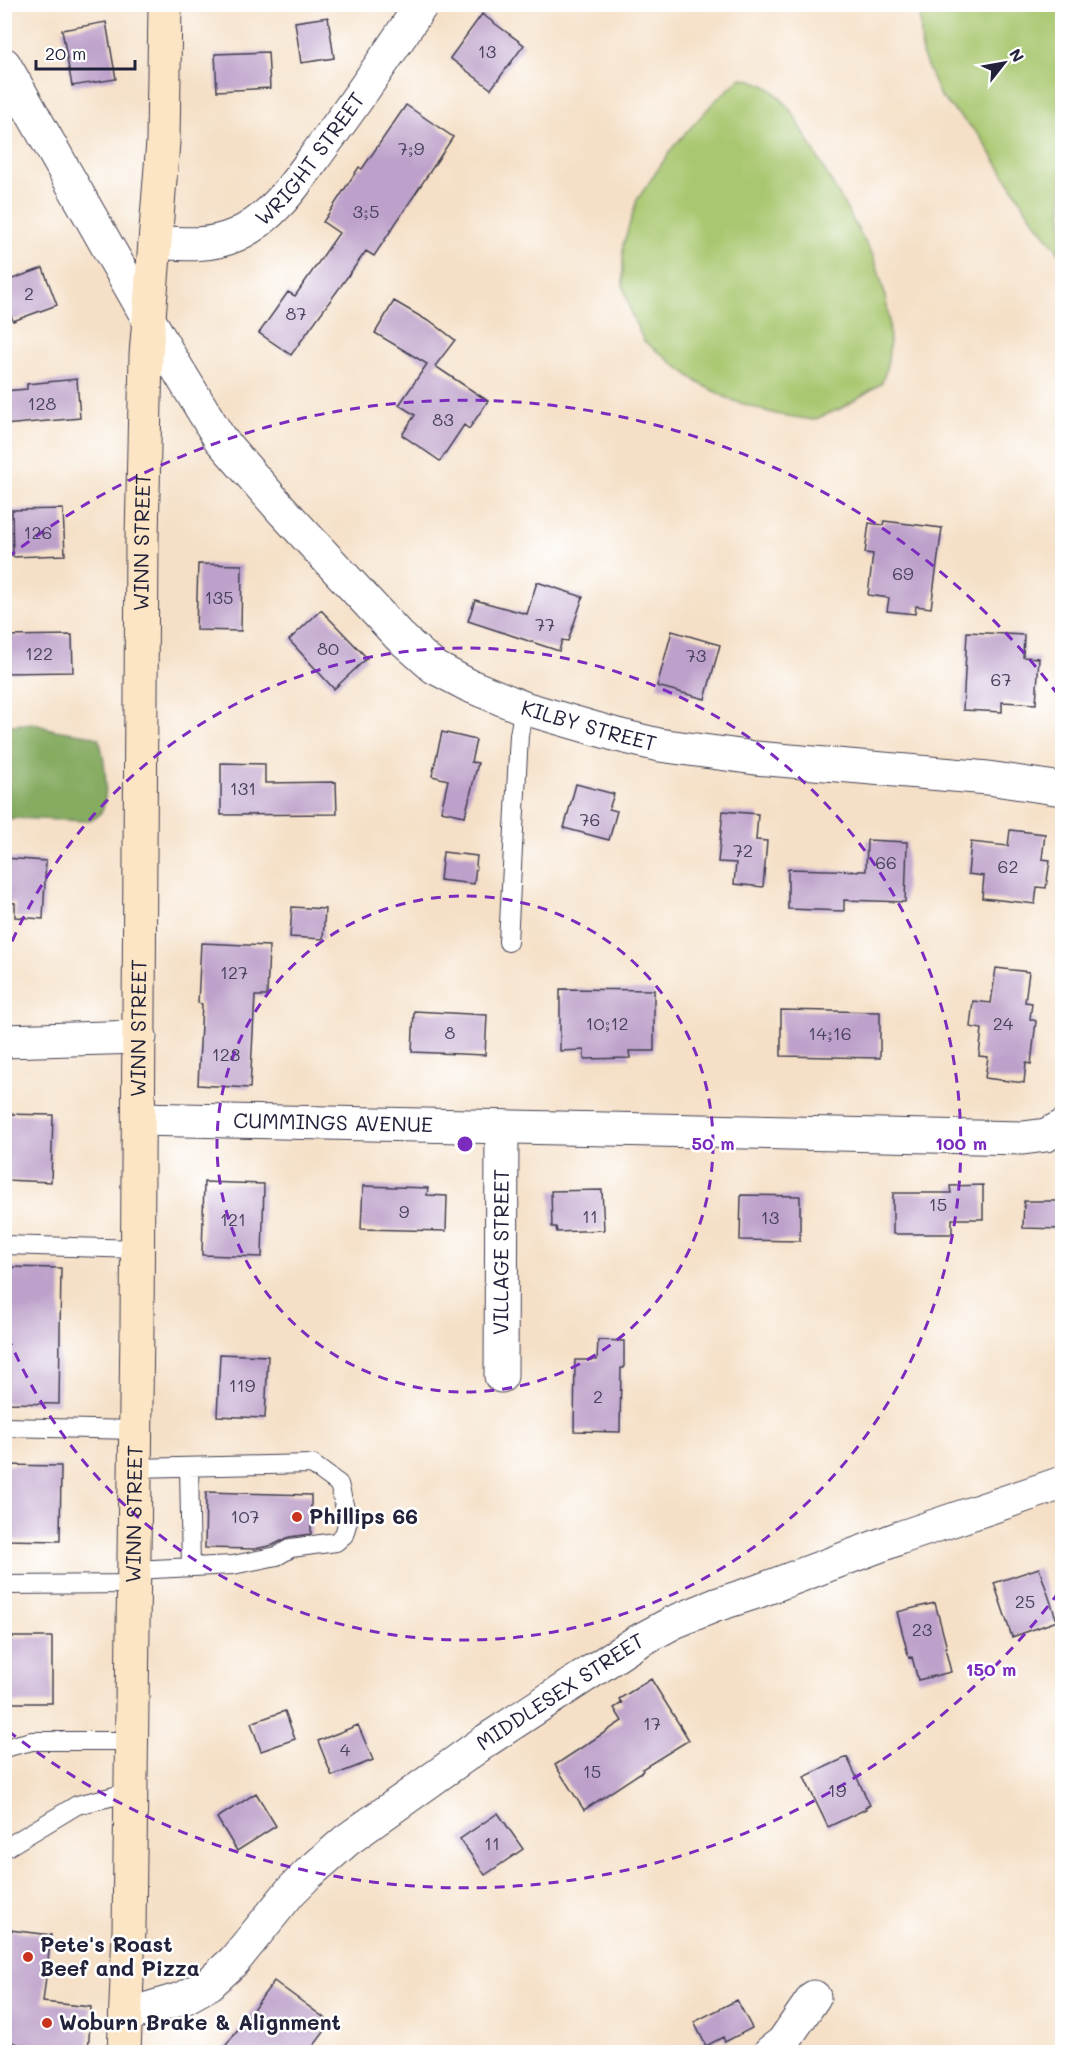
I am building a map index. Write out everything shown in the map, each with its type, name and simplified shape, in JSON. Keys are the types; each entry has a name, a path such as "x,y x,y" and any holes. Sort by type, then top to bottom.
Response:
{"main road":[{"name":"WINN STREET","path":"124,2052 127,2014 136,1430 142,539 146,354 162,142 165,4"}],"street":[{"name":"WRIGHT STREET","path":"155,242 199,245 219,241 239,234 266,215 290,190 337,127 422,4"},
{"name":"KILBY STREET","path":"4,64 169,356 220,439 281,509 415,652 434,667 490,695 524,708 617,735 699,752 988,778 1062,789"},
{"path":"4,1041 140,1037"},
{"name":"CUMMINGS AVENUE","path":"139,1119 1023,1138 1046,1135 1062,1126"},
{"name":"VILLAGE STREET","path":"501,1376 502,1127"},
{"name":"MIDDLESEX STREET","path":"127,2014 189,1996 209,1984 238,1956 296,1886 347,1840 487,1740 635,1642 674,1622 716,1605 1062,1483"},
{"path":"770,2052 783,2042 814,1997"}],"lane":[{"path":"508,942 519,735 524,708"},
{"path":"4,1245 138,1249"},
{"path":"4,1427 136,1430"},
{"path":"4,1585 133,1577 191,1567 233,1565 278,1556 291,1548 336,1542 344,1535 348,1521 339,1484 312,1464 135,1468"},
{"path":"189,1467 191,1567"},
{"path":"4,1748 39,1740 132,1741"},
{"path":"4,1849 77,1805 131,1792"}],"green space":[{"path":"923,4 1062,5 1062,256 1030,215 980,136 940,96 922,54 920,14"},
{"path":"741,78 759,83 772,90 795,117 873,256 883,287 890,335 887,367 882,383 842,408 813,420 776,414 731,400 699,383 644,341 632,316 623,285 623,245 637,200 674,146 714,102"},
{"path":"32,723 54,730 98,738 101,745 106,788 103,807 96,817 88,821 12,818 5,821 5,726"}],"building":[{"path":"482,14 524,45 491,89 450,58"},
{"path":"328,17 334,58 301,63 295,22"},
{"path":"106,22 116,79 72,86 62,30"},
{"path":"268,52 270,88 217,91 215,54"},
{"path":"406,105 453,137 374,256 366,251 291,355 259,333 288,292 295,296 339,233 323,222 359,167 362,169"},
{"path":"43,268 57,305 13,321 4,298 4,282"},
{"path":"394,301 429,320 455,340 435,366 488,401 469,429 464,425 440,461 402,435 415,415 399,405 427,364 375,333"},
{"path":"77,379 80,418 4,425 4,391 27,389 27,384"},
{"path":"63,509 65,555 13,557 12,510"},
{"path":"884,521 942,528 931,608 916,606 915,614 887,611 889,598 868,595 873,554 865,553 869,523 883,525"},
{"path":"198,564 242,565 241,631 196,630"},
{"path":"537,582 583,597 568,641 562,640 559,651 468,621 475,600 527,614"},
{"path":"321,610 367,658 334,689 289,640"},
{"path":"672,631 720,645 705,699 657,686"},
{"path":"967,632 1024,635 1023,657 1039,658 1036,704 1002,702 1002,712 963,710"},
{"path":"72,635 73,672 4,673 4,636"},
{"path":"442,732 476,740 471,762 478,763 465,816 441,811 448,780 432,776"},
{"path":"221,763 265,764 265,783 336,782 337,814 221,815"},
{"path":"576,784 614,794 609,809 617,811 609,840 564,828"},
{"path":"723,811 758,814 756,840 767,841 763,887 734,884 736,863 718,862"},
{"path":"1010,830 1045,834 1042,859 1050,860 1046,888 1037,887 1035,904 982,898 984,876 968,874 971,842 1008,846"},
{"path":"867,840 907,842 905,902 844,900 844,911 788,909 788,869 866,871"},
{"path":"443,852 477,856 474,884 440,880"},
{"path":"4,858 46,861 43,919 15,917 15,903 4,902"},
{"path":"292,907 325,909 323,939 290,937"},
{"path":"201,943 269,946 267,996 255,996 250,1088 198,1085 202,1004 198,1003"},
{"path":"996,968 1029,972 1025,1002 1032,1003 1030,1019 1036,1021 1031,1064 1026,1063 1024,1083 985,1078 988,1057 979,1056 982,1029 970,1027 973,1001 991,1003"},
{"path":"560,989 654,990 654,1051 629,1051 630,1058 584,1059 584,1050 560,1051"},
{"path":"781,1010 880,1012 880,1058 781,1056"},
{"path":"414,1011 487,1015 485,1055 412,1052"},
{"path":"4,1114 53,1115 51,1182 4,1180"},
{"path":"204,1182 264,1184 262,1257 202,1255"},
{"path":"983,1185 983,1219 952,1219 952,1234 893,1234 893,1193 951,1193 950,1186"},
{"path":"363,1186 428,1188 427,1195 447,1196 446,1231 361,1229"},
{"path":"602,1190 604,1230 557,1232 556,1227 552,1227 551,1191"},
{"path":"741,1195 800,1196 800,1241 740,1240"},
{"path":"1024,1201 1062,1201 1062,1229 1023,1228"},
{"path":"4,1267 61,1268 59,1404 4,1403"},
{"path":"598,1340 624,1341 624,1368 621,1368 620,1432 574,1431 575,1360 597,1360"},
{"path":"220,1354 268,1356 265,1418 217,1416"},
{"path":"4,1465 61,1466 60,1541 4,1540"},
{"path":"206,1492 311,1495 311,1534 289,1537 273,1545 255,1549 205,1548"},
{"path":"1039,1568 1057,1621 1012,1637 994,1583"},
{"path":"935,1603 951,1672 918,1680 912,1657 909,1658 897,1612"},
{"path":"4,1637 52,1637 52,1703 4,1703"},
{"path":"651,1679 689,1740 642,1769 643,1771 584,1810 555,1765 622,1721 614,1708 622,1703 619,1699"},
{"path":"285,1711 295,1739 261,1751 251,1723"},
{"path":"358,1725 373,1760 332,1776 318,1741"},
{"path":"847,1757 870,1805 828,1827 804,1777"},
{"path":"256,1793 276,1826 237,1851 217,1818"},
{"path":"498,1813 523,1849 485,1875 460,1839"},
{"name":"Woburn Brake & Alignment","path":"10,1930 51,1935 43,2002 91,2007 88,2052 45,2052 4,2040 4,1980"},
{"path":"274,1981 331,2023 309,2052 221,2052"},
{"path":"737,2000 752,2028 725,2042 723,2037 706,2046 694,2022"}],"place":[{"name":"Phillips 66","path":"297,1517"},
{"name":"Pete's Roast Beef and Pizza","path":"28,1957"},
{"name":"Woburn Brake & Alignment","path":"47,2023"}]}
